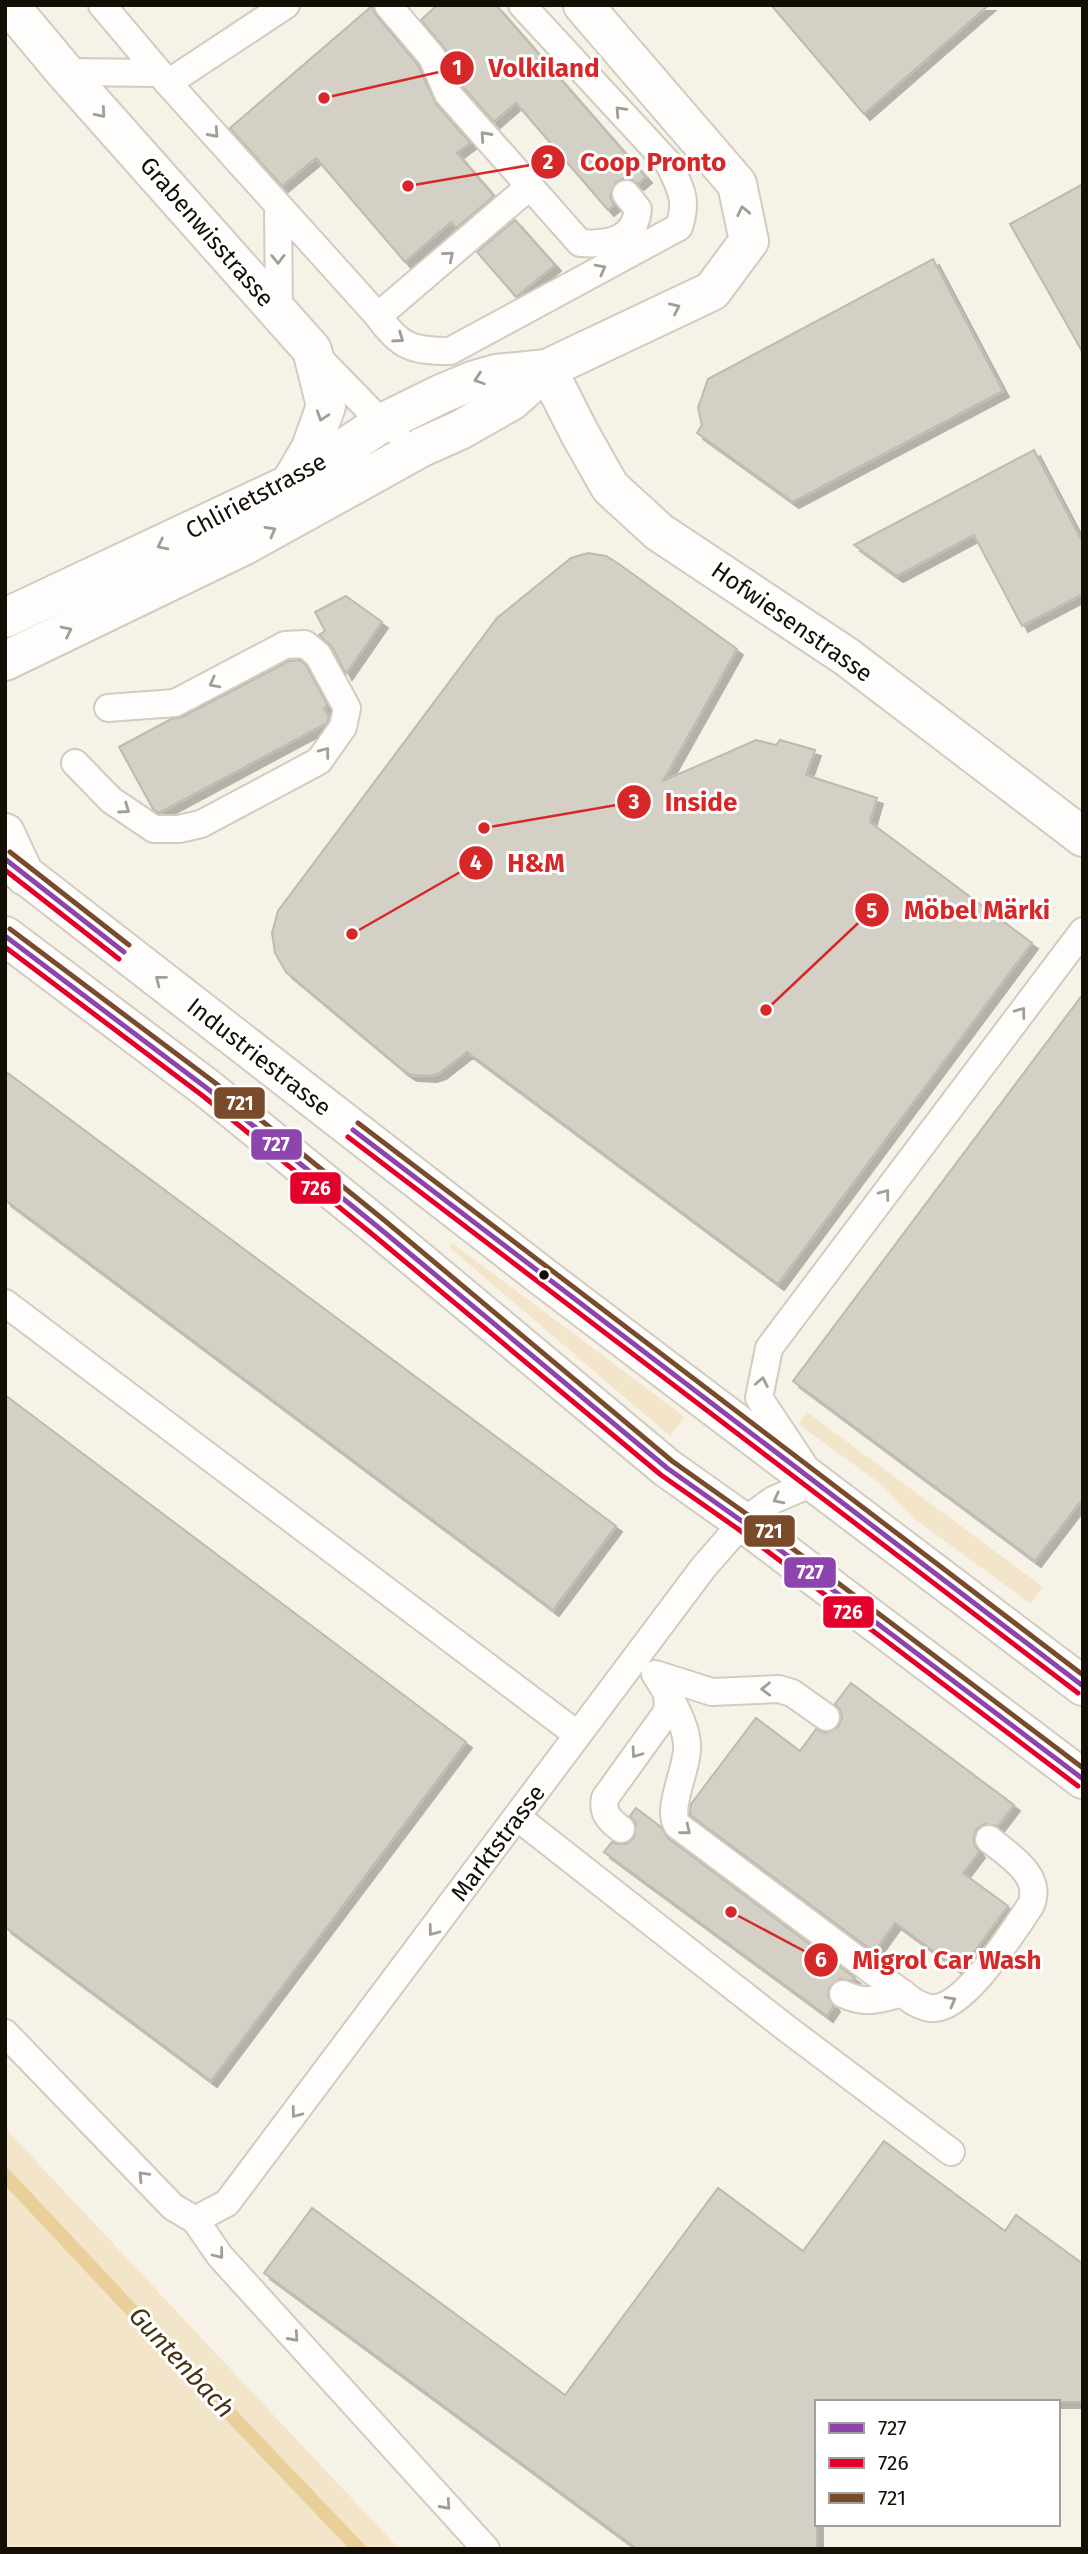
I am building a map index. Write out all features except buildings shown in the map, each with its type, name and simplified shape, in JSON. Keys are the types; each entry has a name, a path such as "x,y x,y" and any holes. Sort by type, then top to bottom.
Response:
{"street":[{"name":"Grabenwisstrasse","path":"9,5 65,72 312,350 326,406 311,448 290,484"},
{"name":"Chlirietstrasse","path":"5,688 19,654 245,545 511,401 547,369 712,291 749,241 737,184 583,5"},
{"name":"Chlirietstrasse","path":"5,618 290,484 382,423 471,381 496,374 547,369"},
{"name":"Hofwiesenstrasse","path":"547,369 610,487 659,531 847,657 1083,837"},
{"path":"5,833 15,867"},
{"name":"Industriestrasse","path":"15,867 532,1268 1083,1686"},
{"path":"5,936 208,1089 667,1468 743,1522 1083,1779"}],"lane":[{"path":"102,5 378,316 393,337 422,351 450,351 679,227 685,211 682,191 669,164 522,5"},
{"path":"65,72 164,78 286,5"},
{"path":"388,5 432,57 448,94 580,243 601,244 625,236 637,222 638,209 626,194"},
{"path":"378,316 530,187"},
{"path":"278,205 279,314"},
{"path":"312,350 382,423 422,447"},
{"path":"75,763 111,800 154,829 179,829 201,824 319,761 343,727 347,708 318,655 305,645 285,645 175,703 108,708"},
{"path":"815,1482 759,1398 769,1348 1083,931"},
{"path":"5,1303 578,1735"},
{"name":"Marktstrasse","path":"195,2220 228,2203 578,1735 653,1676 703,1569 743,1522 773,1500 815,1482"},
{"path":"653,1676 712,1692 779,1689 792,1693 826,1717"},
{"path":"621,1829 605,1813 603,1806 605,1798 668,1708 653,1676"},
{"path":"653,1676 683,1726 687,1744 674,1812 677,1825 914,2002 934,2008 947,2005 962,1995 977,1980 1031,1905 1035,1890 1028,1874 989,1839"},
{"path":"517,1817 786,2028 950,2152"},
{"path":"843,1994 868,2002 903,1993"},
{"path":"5,2033 173,2207 195,2220 220,2256 486,2549"}],"shaded area":[{"path":"452,1243 685,1417 670,1436 449,1247"},
{"path":"807,1412 1043,1587 1031,1604 916,1520 882,1485 801,1426 799,1423"},
{"path":"5,2128 399,2549 5,2549"}],"waterway":[{"name":"Guntenbach","path":"5,2175 359,2549"}],"transit line":[{"name":"721","path":"10,852 129,945"},
{"name":"727","path":"5,859 124,952"},
{"name":"726","path":"5,870 119,959"},
{"name":"721","path":"10,929 214,1082 672,1461 748,1515 1083,1768"},
{"name":"727","path":"5,936 208,1089 667,1468 743,1522 1083,1779"},
{"name":"726","path":"5,947 203,1096 661,1475 738,1529 1078,1786"},
{"name":"721","path":"358,1123 1083,1675"},
{"name":"727","path":"353,1130 1083,1686"},
{"name":"726","path":"348,1137 1078,1693"}],"place":[{"name":"Volkiland","path":"324,98"},
{"name":"Coop Pronto","path":"408,186"},
{"name":"Inside","path":"484,828"},
{"name":"H&M","path":"352,934"},
{"name":"Möbel Märki","path":"766,1010"},
{"name":"Migrol Car Wash","path":"731,1912"}]}
